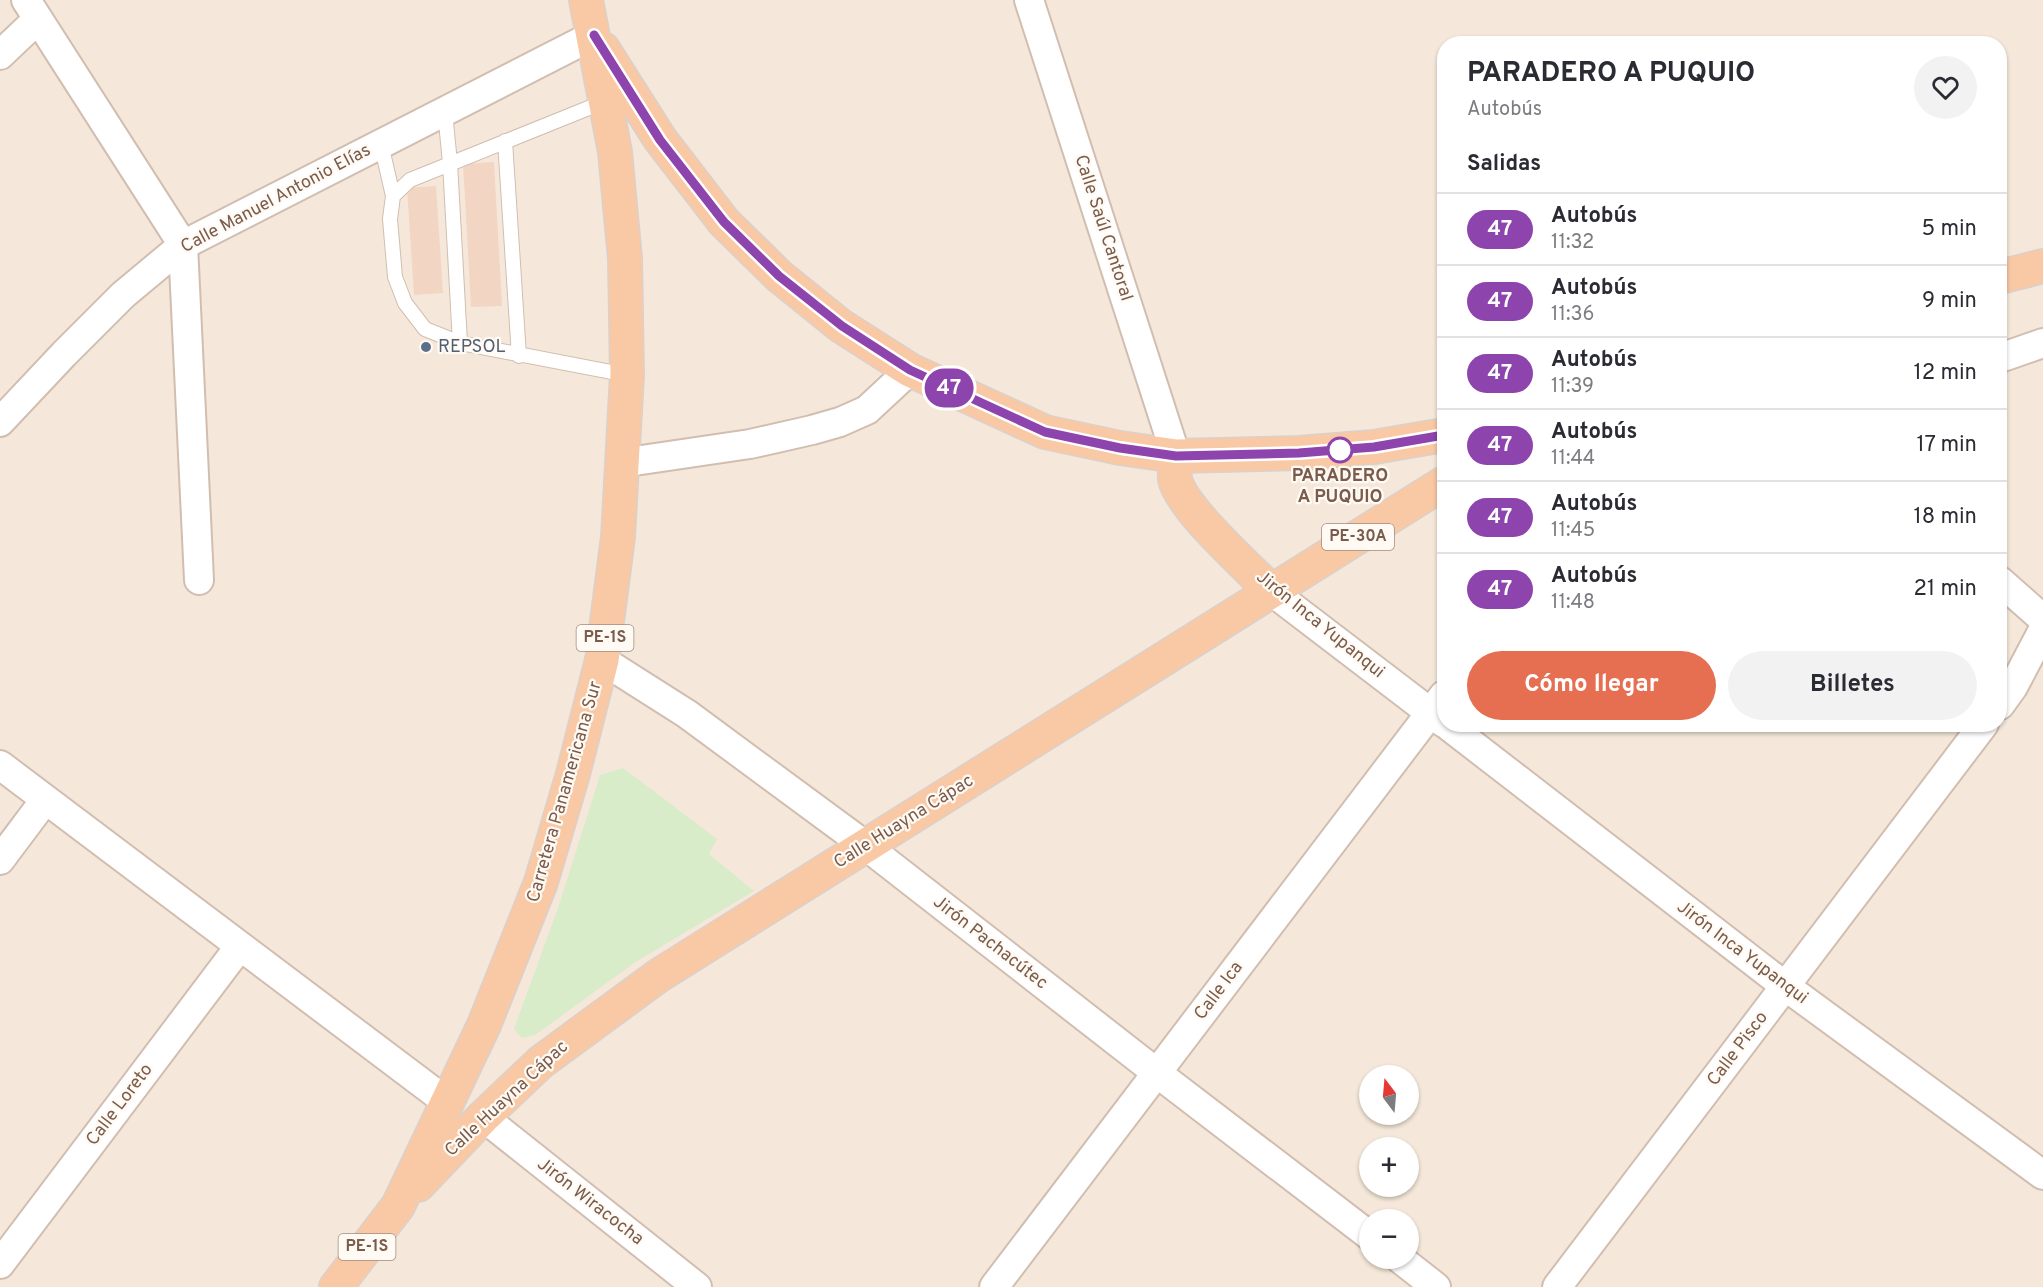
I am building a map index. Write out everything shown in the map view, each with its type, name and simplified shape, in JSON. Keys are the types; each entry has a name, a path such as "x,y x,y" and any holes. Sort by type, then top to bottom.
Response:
{"highway":[{"name":"Carretera Panamericana Sur","path":"336,1287 398,1206 483,1025 541,882 573,774 602,660 618,537 627,375 625,259 615,153 586,0"},
{"path":"594,35 660,140 724,222 779,276 842,326 910,370 1045,432 1120,448 1176,456 1299,453 1374,447 1437,436"},
{"path":"2007,275 2043,266"},
{"name":"Jirón Inca Yupanqui","path":"1176,456 1175,478 1183,498 1271,591"},
{"name":"Calle Huayna Cápac","path":"398,1206 483,1117 541,1062 649,982 1437,487"}],"street":[{"name":"Calle Saúl Cantoral","path":"1029,0 1176,456"},
{"path":"0,55 32,9 183,245 199,580"},
{"name":"Calle Manuel Antonio Elías","path":"0,422 123,295 183,245 594,35"},
{"path":"2007,356 2043,344"},
{"path":"621,463 750,444 840,422 867,410 910,370"},
{"path":"2007,587 2043,619"},
{"name":"Jirón Inca Yupanqui","path":"1271,591 1437,710"},
{"path":"2007,695 2043,630"},
{"name":"Jirón Pachacútec","path":"602,660 687,714 866,846 1359,1228"},
{"name":"Calle Ica","path":"994,1287 1157,1073 1437,720"},
{"name":"Jirón Inca Yupanqui","path":"1465,732 1785,986 2043,1176"},
{"name":"Calle Pisco","path":"1557,1287 1978,732"},
{"path":"0,765 447,1102"},
{"path":"0,860 45,800"},
{"name":"Calle Loreto","path":"0,1264 240,946"},
{"name":"Jirón Wiracocha","path":"483,1117 697,1287"},
{"path":"1413,1269 1436,1287"}],"lane":[{"path":"393,196 410,180 606,101"},
{"path":"444,112 450,163 460,343"},
{"path":"505,141 519,356"},
{"path":"381,144 393,196 390,219 395,277 405,303 425,329 460,343 627,375"}],"shaded area":[{"path":"0,0 2043,0 2043,1287 0,1287"}],"green space":[{"path":"623,768 717,839 709,854 754,891 634,963 535,1035 522,1038 514,1029 559,905 600,775"}],"building":[{"path":"494,162 502,306 471,307 463,164"},
{"path":"436,186 443,293 414,295 407,188"}],"bus line":[{"name":"47","path":"594,35 660,140 724,222 779,276 842,326 910,370 1045,432 1120,448 1176,456 1299,453 1374,447 1437,437"}],"place":[{"name":"REPSOL","path":"426,347"},
{"name":"PARADERO A PUQUIO","path":"1340,450"}]}
